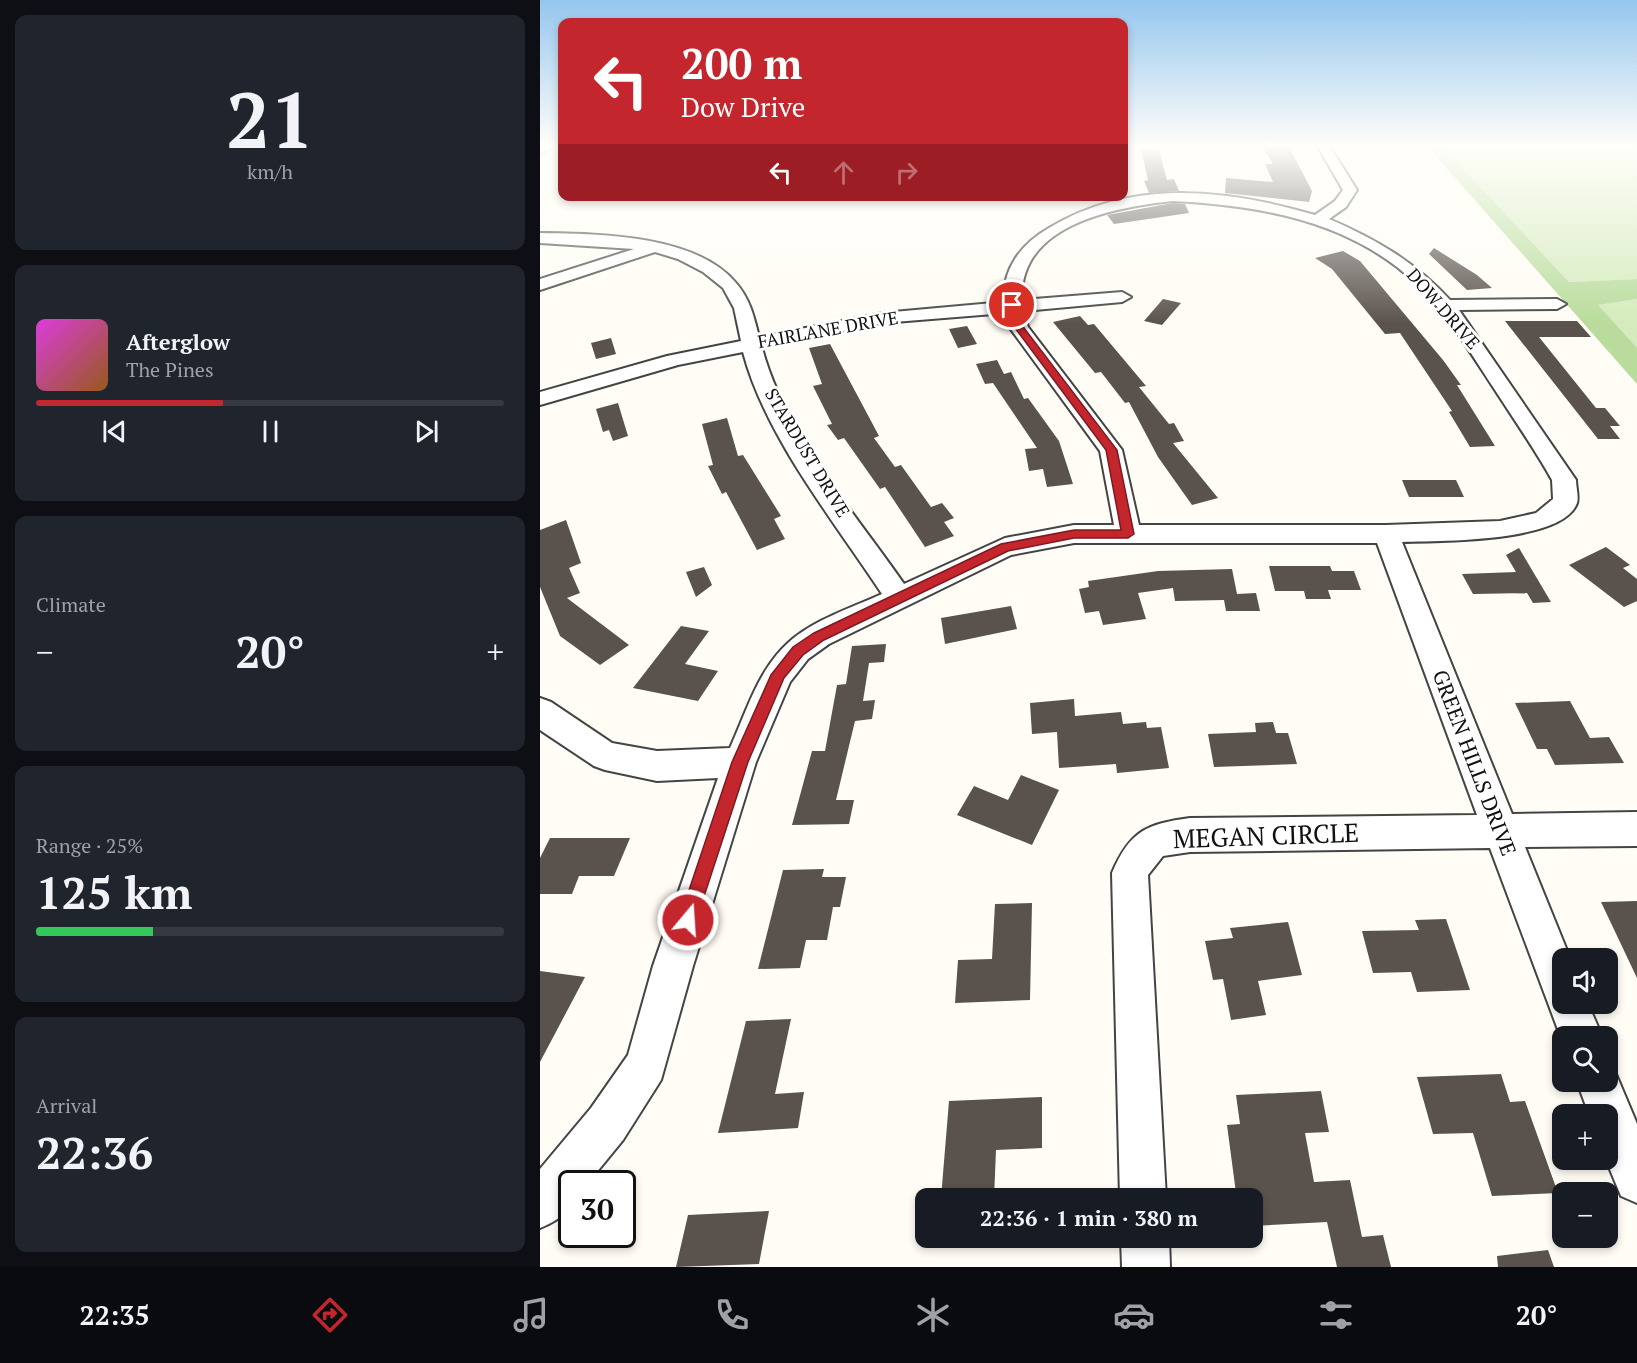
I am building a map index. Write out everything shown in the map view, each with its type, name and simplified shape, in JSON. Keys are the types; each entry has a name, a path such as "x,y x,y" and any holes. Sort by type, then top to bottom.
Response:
{"street":[{"name":"DOW DRIVE","path":"1102,206 1059,225 1026,251 1011,284 1012,305 1019,328 1111,450 1128,534"},
{"name":"DOW DRIVE","path":"540,1205 607,1124 646,1065 673,966 740,762 778,675 798,651 819,636 1005,547 1074,534 1386,534 1500,530 1544,519 1566,502 1564,480 1550,456 1467,331 1426,284 1402,263 1365,241 1316,221 1256,206"},
{"path":"1316,221 1337,206"},
{"name":"STARDUST DRIVE","path":"540,238 628,243 654,247 683,255 714,272 734,288 744,310 750,343 774,406 899,598"},
{"path":"541,276 628,243"},
{"path":"541,276 654,247"},
{"name":"FAIRLANE DRIVE","path":"540,399 674,360 882,318 1122,297"},
{"path":"1444,305 1557,303"},
{"name":"GREEN HILLS DRIVE","path":"1386,534 1552,963"},
{"path":"540,711 605,756 657,766 740,762"},
{"name":"MEGAN CIRCLE","path":"1143,1188 1130,873 1142,849 1159,840 1190,835 1637,829"},
{"path":"1602,1092 1637,1180"},
{"path":"1145,1248 1146,1267"}],"green space":[{"path":"1480,206 1498,206 1569,282 1637,279 1637,299 1598,305 1637,348 1637,384"},
{"path":"1498,206 1637,206 1637,279 1569,282"},
{"path":"1637,299 1637,350 1596,305"}],"building":[{"path":"1156,206 1186,206 1189,213 1114,224 1107,215"},
{"path":"1434,248 1477,275 1492,288 1467,290 1429,254"},
{"path":"1343,251 1360,261 1443,360 1461,385 1457,385 1495,446 1470,447 1449,412 1452,411 1400,333 1385,334 1332,269 1315,258"},
{"path":"1163,299 1181,303 1162,325 1144,321"},
{"path":"1080,316 1088,325 1094,324 1146,386 1139,387 1169,424 1174,423 1184,441 1173,443 1218,498 1192,505 1158,457 1129,402 1125,403 1101,372 1095,373 1053,322"},
{"path":"1505,321 1577,321 1591,337 1539,337 1596,408 1605,408 1620,426 1610,426 1620,439 1598,439"},
{"path":"967,326 977,344 958,348 949,329"},
{"path":"611,338 616,354 596,359 591,343"},
{"path":"830,344 879,436 874,438 895,467 901,465 931,507 942,503 954,518 944,522 954,536 925,547 885,487 880,489 844,438 838,440 827,425 832,424 813,386 822,384 809,348"},
{"path":"997,360 1004,374 1011,372 1024,399 1028,398 1059,441 1073,484 1047,487 1043,469 1029,471 1025,449 1037,448 993,383 985,384 976,364"},
{"path":"618,403 628,436 613,441 609,430 603,432 596,409"},
{"path":"727,418 738,456 743,455 781,516 774,519 785,539 757,550 726,492 722,494 708,466 713,465 702,424"},
{"path":"1402,480 1456,480 1464,497 1409,497"},
{"path":"566,520 581,563 569,568 580,593 567,598 629,645 600,665 560,636 540,587 540,530"},
{"path":"1606,547 1630,565 1623,568 1637,579 1637,601 1624,607 1569,565"},
{"path":"1519,548 1551,602 1533,603 1527,593 1473,594 1462,574 1516,572 1506,555"},
{"path":"1269,566 1330,566 1332,571 1354,571 1361,590 1328,590 1331,599 1306,599 1304,591 1275,591"},
{"path":"704,567 712,585 696,597 686,572"},
{"path":"1232,569 1237,594 1256,593 1260,611 1226,611 1224,600 1175,601 1173,588 1138,593 1146,619 1103,625 1099,611 1085,613 1079,589 1089,587 1088,581 1158,571"},
{"path":"1011,606 1017,629 945,644 941,618"},
{"path":"681,626 709,631 685,664 718,671 698,701 633,688"},
{"path":"886,644 884,662 869,663 863,701 875,700 872,719 855,721 836,800 854,800 849,824 792,825 812,751 825,751 837,685 846,684 852,646"},
{"path":"1074,699 1075,716 1121,712 1123,724 1146,722 1147,728 1161,727 1169,768 1117,773 1116,764 1059,768 1057,732 1032,734 1030,703"},
{"path":"1570,701 1590,738 1609,737 1624,763 1555,765 1547,749 1537,749 1515,703"},
{"path":"1273,722 1276,733 1288,733 1297,764 1214,767 1208,734 1256,732 1255,723"},
{"path":"1021,775 1059,790 1032,845 957,815 974,786 1008,800"},
{"path":"550,838 630,838 614,876 579,876 572,894 540,894 540,858"},
{"path":"824,869 822,877 846,877 840,907 833,907 827,940 806,940 800,968 758,969 783,870"},
{"path":"1637,901 1637,978 1601,902"},
{"path":"1032,903 1030,1000 955,1003 958,960 992,959 995,904"},
{"path":"1446,919 1470,990 1417,992 1411,972 1373,973 1362,931 1419,930 1415,920"},
{"path":"1288,922 1302,975 1258,981 1266,1015 1231,1020 1223,979 1213,980 1205,941 1233,938 1230,928"},
{"path":"540,971 585,977 540,1062"},
{"path":"791,1019 775,1094 804,1092 798,1128 718,1133 746,1021"},
{"path":"1501,1074 1510,1102 1525,1101 1554,1182 1552,1182 1552,1193 1492,1196 1473,1133 1433,1134 1417,1077"},
{"path":"1321,1091 1329,1132 1305,1133 1314,1182 1350,1180 1362,1237 1383,1235 1391,1267 1337,1267 1327,1222 1263,1225 1263,1188 1235,1188 1227,1125 1240,1124 1236,1095"},
{"path":"1042,1097 1042,1148 996,1150 994,1188 942,1188 949,1101"},
{"path":"769,1211 759,1264 676,1267 688,1215"},
{"path":"1548,1250 1554,1267 1498,1267 1497,1256"}],"route":[{"path":"688,920 740,762 778,675 798,651 819,636 1005,547 1074,534 1128,534 1111,450 1019,328 1012,305"}]}
